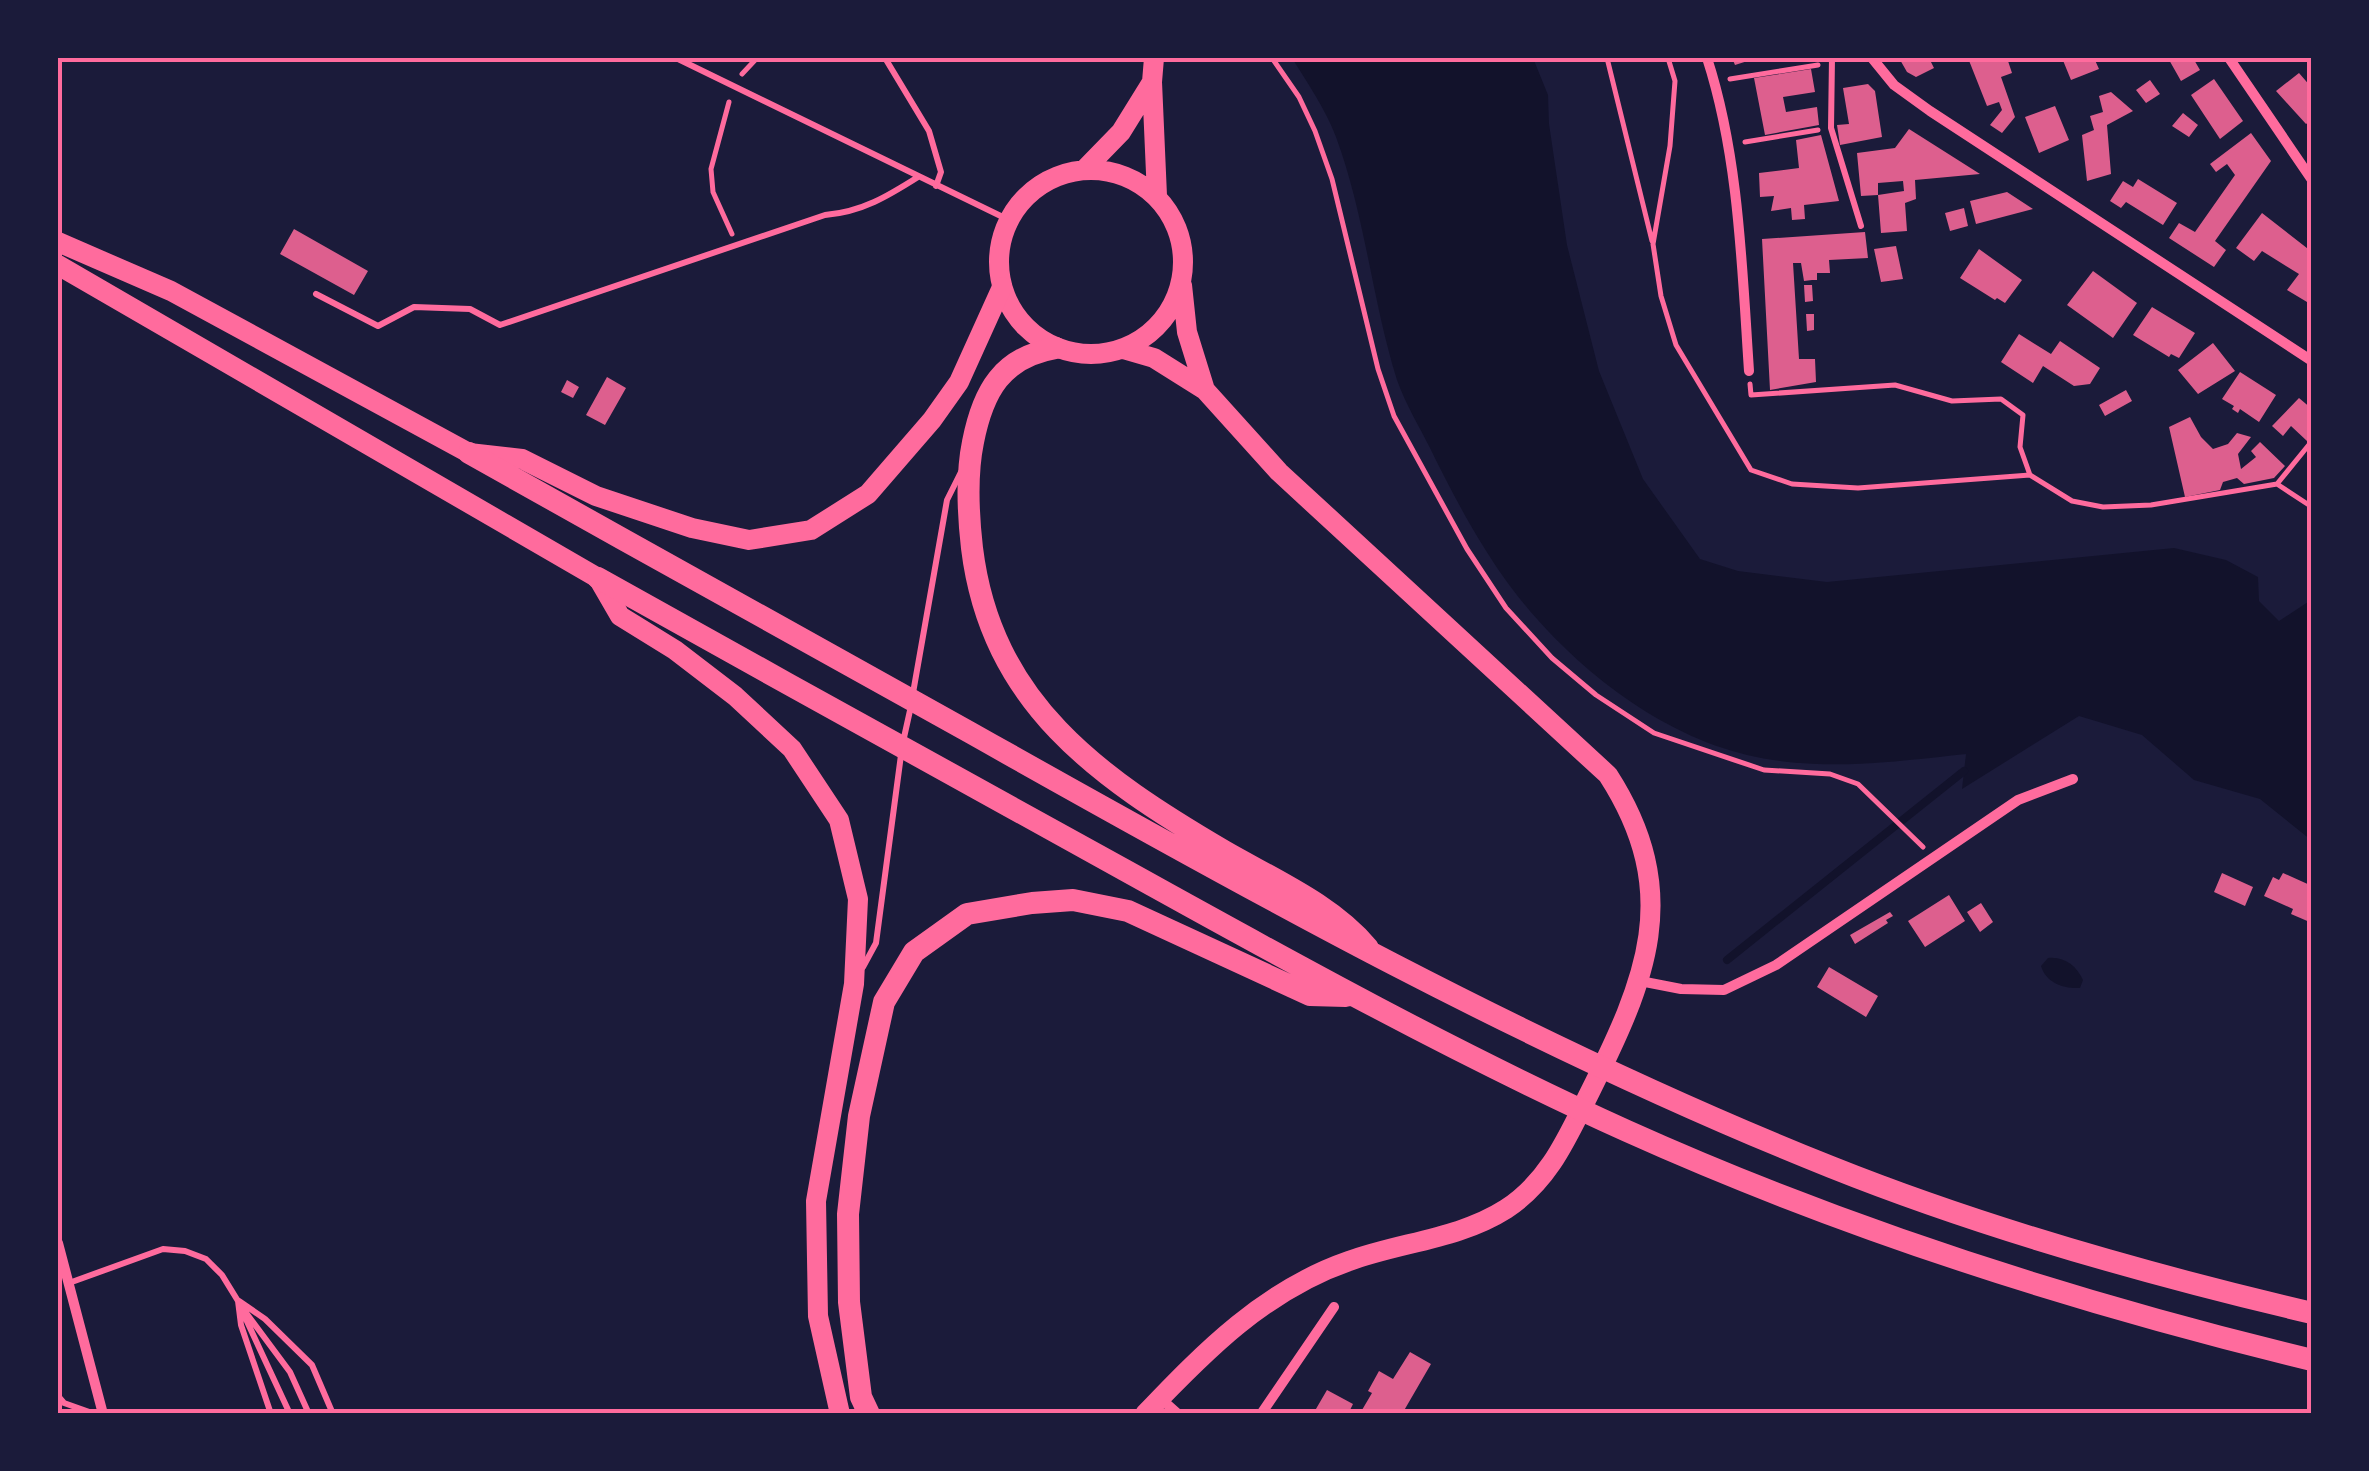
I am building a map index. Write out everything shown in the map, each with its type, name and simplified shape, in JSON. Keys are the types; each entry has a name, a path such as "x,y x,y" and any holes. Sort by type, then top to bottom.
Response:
{"highway":[{"path":"1056,348 1029,352 1003,370 977,421 971,453 970,528 983,609 994,639 1037,706 1070,743 1105,772 1218,848 1346,922 1377,958"},
{"path":"470,453 1245,889 1572,1055 1835,1169 2000,1226 2156,1273 2312,1313"},
{"path":"598,578 1354,997 1629,1132 1814,1209 2007,1276 2124,1312 2312,1360"},
{"path":"869,1414 860,1397 849,1302 848,1214 859,1116 884,1002 914,952 966,914 1073,900 1128,911 1310,996 1354,997"}],"main road":[{"path":"1154,58 1157,196"},
{"path":"1084,169 1122,132 1152,82"},
{"path":"1182,284 1170,312 1149,334 1123,349 1078,354 1056,348 1032,334 1013,312 1002,287 1000,241 1008,220 1027,194 1054,176 1084,169 1111,170 1136,180 1172,214 1181,236 1187,332 1205,390"},
{"path":"58,242 170,291 470,453 522,459 596,496 692,528 749,540 812,530 868,494 932,420 959,382 1002,287"},
{"path":"58,265 598,578 620,616 675,650 735,696 792,750 838,820 858,899 854,984 816,1201 818,1316 840,1414"},
{"path":"1123,349 1154,358 1205,390 1279,472 1608,775 1630,810 1650,877 1652,914 1640,981 1624,1024 1556,1160 1530,1190 1504,1210 1464,1230 1350,1260 1296,1283 1248,1314 1153,1406"}],"street":[{"path":"1707,58 1715,82 1740,229 1749,371"},
{"path":"1872,58 1894,85 1930,111 2312,361"},
{"path":"2229,58 2312,180"},
{"path":"1640,981 1681,989 1724,990 1776,964 2018,800 2073,779"},
{"path":"58,1243 99,1414"},
{"path":"1262,1414 1334,1308"},
{"path":"1153,1406 1178,1414"}],"lane":[{"path":"676,58 1008,220"},
{"path":"886,58 928,131 941,172 936,186"},
{"path":"1831,60 1831,128 1861,226"},
{"path":"316,294 378,326 414,307 470,309 500,324 826,214 851,212 918,177"},
{"path":"854,984 876,942 902,747 947,500 971,453"},
{"path":"69,1283 163,1249 185,1251 206,1259 222,1275 290,1372 309,1414"},
{"path":"238,1301 241,1325 270,1414"},
{"path":"238,1301 290,1414"},
{"path":"238,1301 265,1319 312,1365 333,1414"},
{"path":"58,1396 64,1403 99,1414"}],"path":[{"path":"737,245 713,192 711,170 734,88 757,58"},
{"path":"1272,58 1299,97 1332,178 1378,368 1394,416 1442,506 1506,608 1534,641 1596,695 1654,733 1764,770 1830,774 1858,784 1906,829"},
{"path":"1607,58 1653,244 1661,296 1676,345 1752,470 1792,484 1858,488 2030,474"},
{"path":"1653,244 1670,146 1675,80 1668,58"},
{"path":"1715,82 1831,60"},
{"path":"1726,146 1831,128"},
{"path":"1749,371 1751,395 1895,385 1952,401 2001,399 2023,416 2020,447 2030,474 2072,501 2103,507 2151,505 2277,484 2312,441"},
{"path":"2277,484 2312,507"}],"shaded area":[{"path":"1292,58 1533,58 1548,95 1567,245 1599,371 1643,479 1700,559 1738,571 1827,582 2174,548 2226,560 2258,577 2259,601 2279,621 2311,600 2311,840 2260,799 2194,780 2142,735 2079,716 1962,789 1966,754 1856,764 1802,763 1747,755 1679,730 1646,712 1585,667 1510,586 1467,519 1412,414 1388,350 1354,197 1336,137"},
{"path":"2048,958 2065,960 2074,966 2083,980 2080,988 2051,981 2041,966"}],"building":[{"path":"1732,58 1757,58 1735,65"},
{"path":"1899,58 1929,58 1934,68 1916,77 1907,72"},
{"path":"1968,58 2007,58 2012,73 2001,77 2015,117 2002,133 1990,125 2002,110 1999,102 1987,106"},
{"path":"2062,58 2079,58 2081,62 2094,58 2099,69 2071,80"},
{"path":"2168,58 2193,58 2200,70 2181,81"},
{"path":"1811,69 1815,92 1783,97 1786,112 1817,107 1819,125 1765,135 1754,78"},
{"path":"2299,73 2312,88 2312,120 2306,124 2276,91"},
{"path":"2214,79 2243,121 2220,139 2191,95"},
{"path":"2150,80 2160,94 2146,103 2136,90"},
{"path":"1868,84 1875,91 1882,137 1840,145 1837,125 1849,124 1843,88"},
{"path":"2111,92 2133,111 2107,125 2111,174 2087,181 2082,135 2094,130 2090,116 2103,112 2099,96"},
{"path":"2055,106 2069,140 2039,153 2025,117"},
{"path":"2183,113 2198,125 2189,137 2172,126"},
{"path":"1909,129 1980,174 1915,180 1916,199 1905,203 1907,231 1881,233 1878,195 1861,196 1857,153 1895,148","holes":["1903,181 1904,191 1878,195 1878,183"]},
{"path":"2251,133 2271,161 2215,241 2226,250 2214,267 2169,238 2179,223 2195,232 2235,175 2227,164 2216,172 2210,164"},
{"path":"1821,135 1839,201 1804,205 1805,219 1792,220 1791,208 1771,211 1774,196 1760,197 1759,173 1799,168 1796,140"},
{"path":"2138,179 2177,203 2163,225 2126,202 2121,208 2110,201 2123,181 2133,187"},
{"path":"2007,192 2033,209 1976,224 1970,201"},
{"path":"1964,208 1968,226 1950,231 1945,213"},
{"path":"2262,213 2312,252 2312,305 2287,290 2299,274 2262,251 2254,261 2236,248"},
{"path":"294,229 368,271 354,295 280,254"},
{"path":"1865,232 1868,258 1829,260 1830,273 1817,273 1817,280 1804,281 1801,263 1793,263 1799,359 1815,359 1816,382 1770,390 1762,239"},
{"path":"1896,246 1903,279 1881,282 1874,249"},
{"path":"1979,249 2022,280 2005,303 1960,278"},
{"path":"2093,271 2137,303 2113,338 2067,305"},
{"path":"1804,285 1812,285 1813,301 1805,302"},
{"path":"2152,307 2195,333 2179,358 2171,354 2169,357 2133,335"},
{"path":"1806,314 1814,314 1814,330 1807,331"},
{"path":"2019,334 2051,354 2060,341 2100,368 2090,384 2074,386 2043,366 2033,383 2001,362"},
{"path":"2213,343 2235,371 2198,394 2178,370"},
{"path":"2240,372 2276,395 2259,422 2240,409 2238,413 2222,399"},
{"path":"607,377 626,388 605,425 586,415"},
{"path":"567,380 579,387 573,398 561,392"},
{"path":"2126,390 2132,401 2105,416 2099,405"},
{"path":"2299,398 2312,409 2312,436 2307,441 2291,426 2283,436 2272,426"},
{"path":"2190,417 2213,449 2228,444 2237,433 2251,437 2238,454 2241,469 2256,457 2251,451 2260,442 2285,466 2274,478 2244,484 2237,478 2223,482 2220,490 2185,497 2169,427"},
{"path":"2222,873 2253,887 2245,906 2214,892"},
{"path":"2283,873 2312,886 2312,923 2264,896 2273,877 2279,880"},
{"path":"1949,895 1965,921 1925,947 1908,921"},
{"path":"1981,903 1993,922 1980,932 1967,912"},
{"path":"1890,912 1893,916 1886,920 1888,923 1855,944 1850,935"},
{"path":"1829,967 1878,996 1866,1017 1817,987"},
{"path":"1410,1352 1431,1364 1402,1414 1369,1414 1362,1410 1379,1371 1393,1379"},
{"path":"1327,1390 1353,1404 1348,1414 1313,1414"}],"waterway":[{"path":"1727,960 1964,771"}]}
